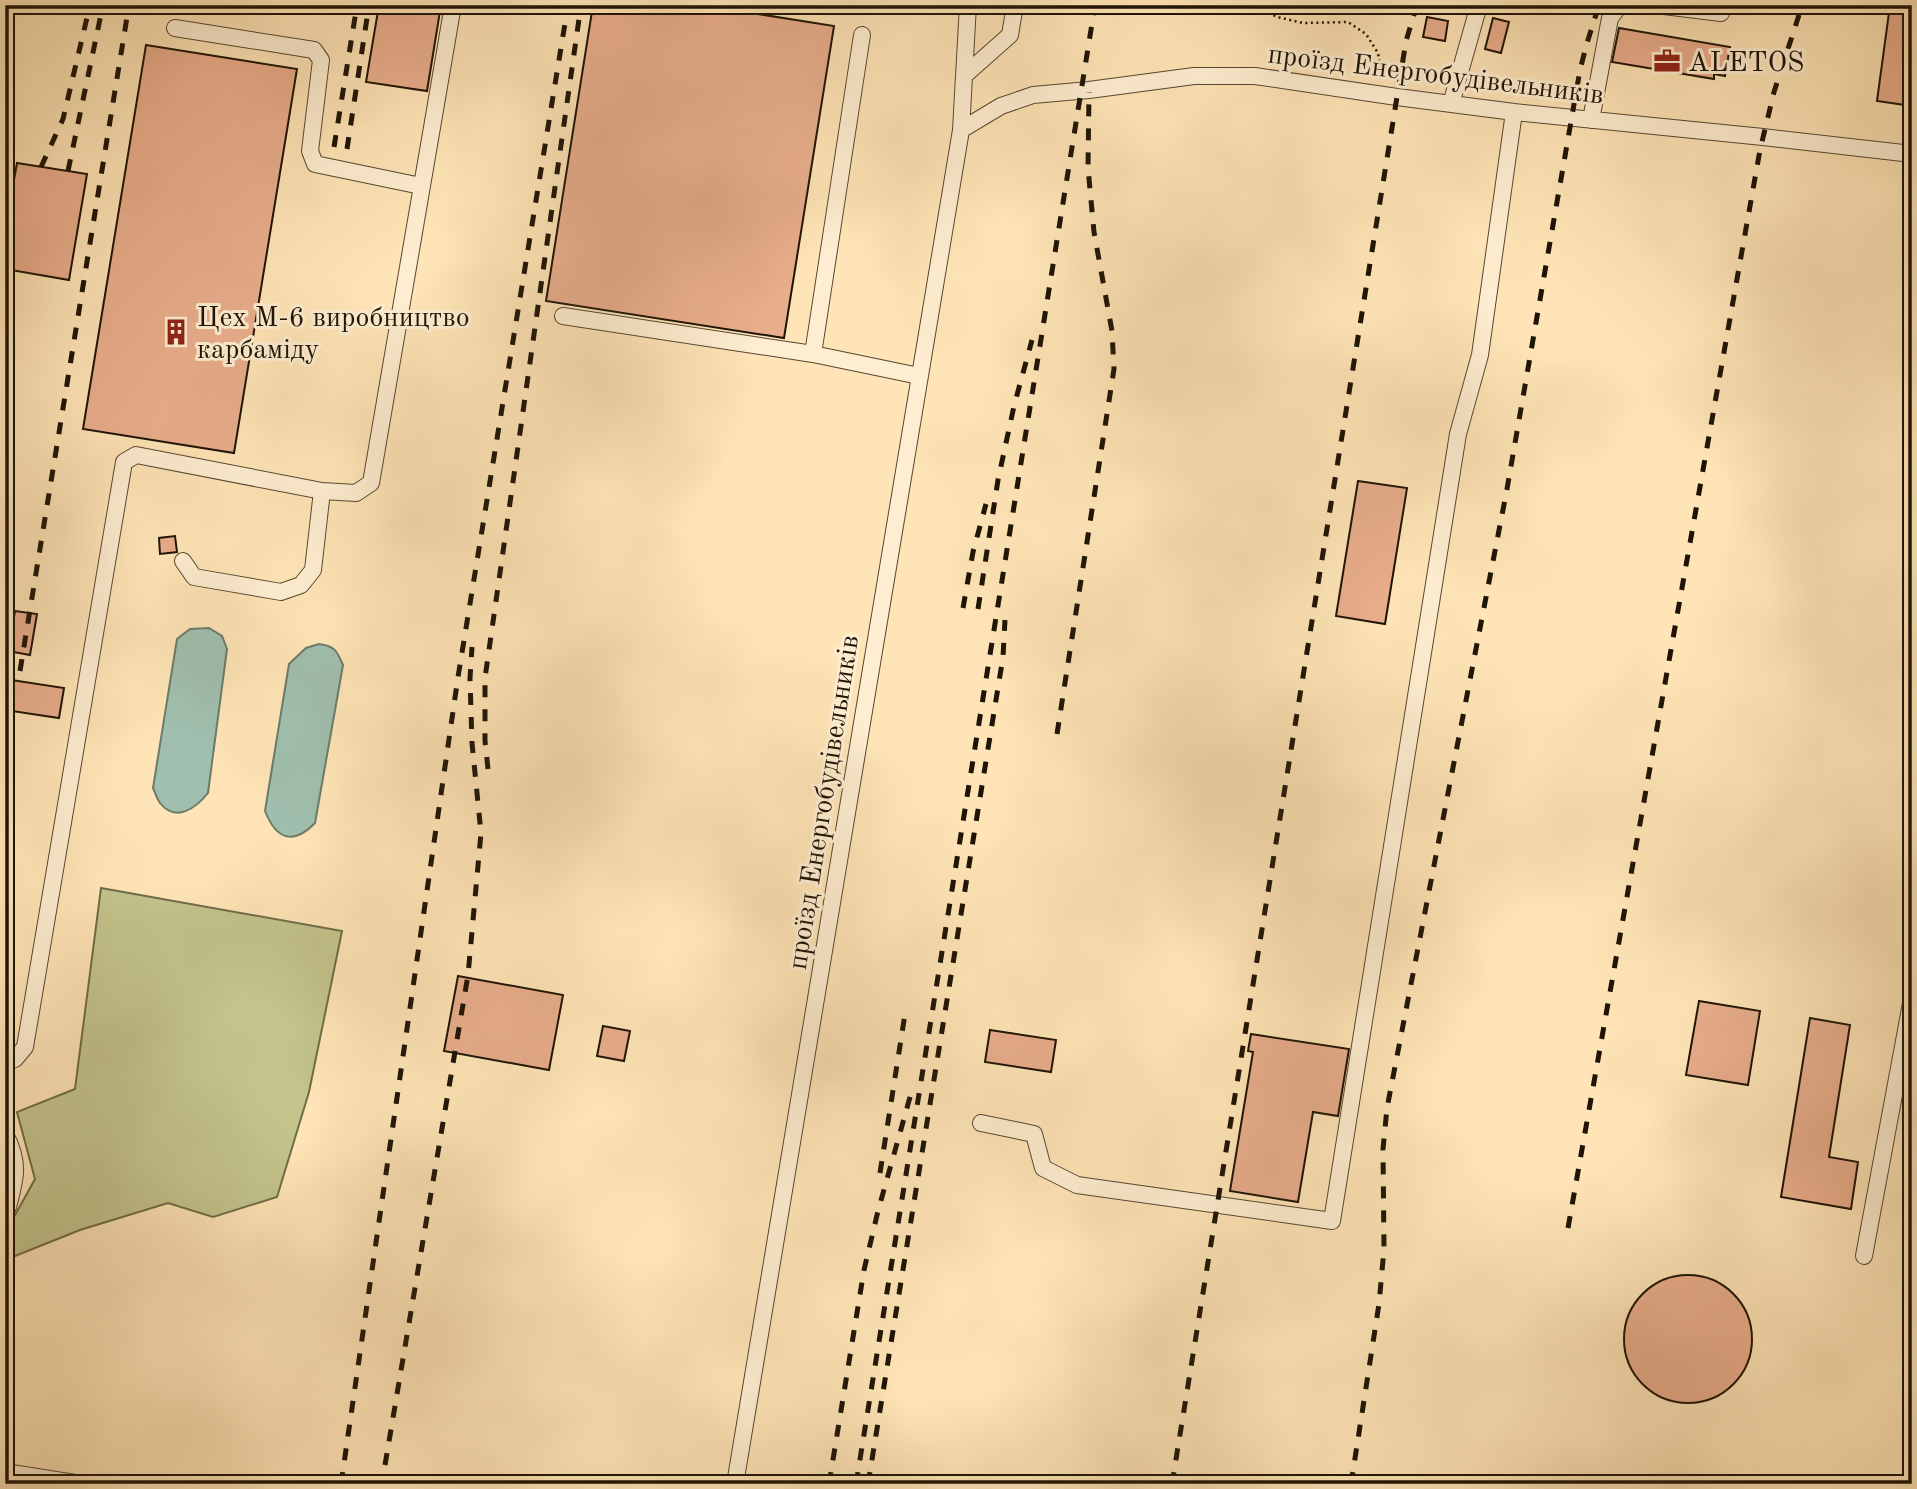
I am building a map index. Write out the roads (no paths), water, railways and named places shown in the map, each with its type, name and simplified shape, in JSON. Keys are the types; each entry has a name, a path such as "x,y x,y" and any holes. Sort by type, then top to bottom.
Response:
{"street":[{"path":"5,1062 15,1059 25,1047 124,462 136,455 322,491 356,493 371,483 453,5"},
{"name":"проїзд Енергобудівельників","path":"735,1484 961,130 968,5"},
{"path":"966,74 1010,34 1015,5"},
{"path":"1451,104 1479,5"},
{"path":"1591,120 1611,18 1620,5"},
{"path":"1656,5 1721,13"},
{"path":"176,28 314,50 321,60 310,151 315,164 422,186"},
{"path":"813,354 863,35"},
{"name":"проїзд Енергобудівельників","path":"961,130 1001,106 1033,96 1194,76 1255,76 1514,112 1763,136 1912,154"},
{"path":"981,1123 1034,1135 1043,1168 1077,1185 1332,1222 1458,434 1480,355 1514,112"},
{"path":"563,316 813,354 919,376"},
{"path":"183,561 194,577 281,592 300,585 313,570 322,491"},
{"path":"1864,1256 1912,998"},
{"path":"5,1135 15,1153 15,1181 8,1207 5,1209"},
{"path":"5,1472 81,1484"}],"railway":[{"path":"41,167 63,119 90,5"},
{"path":"68,171 103,5"},
{"path":"20,671 129,5"},
{"path":"334,147 357,5"},
{"path":"347,149 369,5"},
{"path":"341,1484 458,677 568,5"},
{"path":"488,769 485,678 581,5"},
{"path":"856,1484 1095,5"},
{"path":"1172,1484 1406,41 1417,5"},
{"path":"1351,1484 1379,1304 1384,1249 1383,1149 1387,1108 1507,489 1580,70 1599,5"},
{"path":"1568,1228 1760,150 1774,92 1804,5"},
{"path":"1057,734 1114,369 1112,331 1094,232 1088,168 1089,92"},
{"path":"978,609 998,480 1032,340"},
{"path":"963,608 973,552 986,504"},
{"path":"868,1484 1003,657 1005,620"},
{"path":"385,1465 468,975 481,833 472,743 472,647"},
{"path":"880,1173 905,1014"},
{"path":"829,1484 864,1270 912,1090"}],"place":[{"name":"ALETOS","path":"1667,61"},
{"name":"Цех М-6 виробництво карбаміду","path":"176,332"}]}
